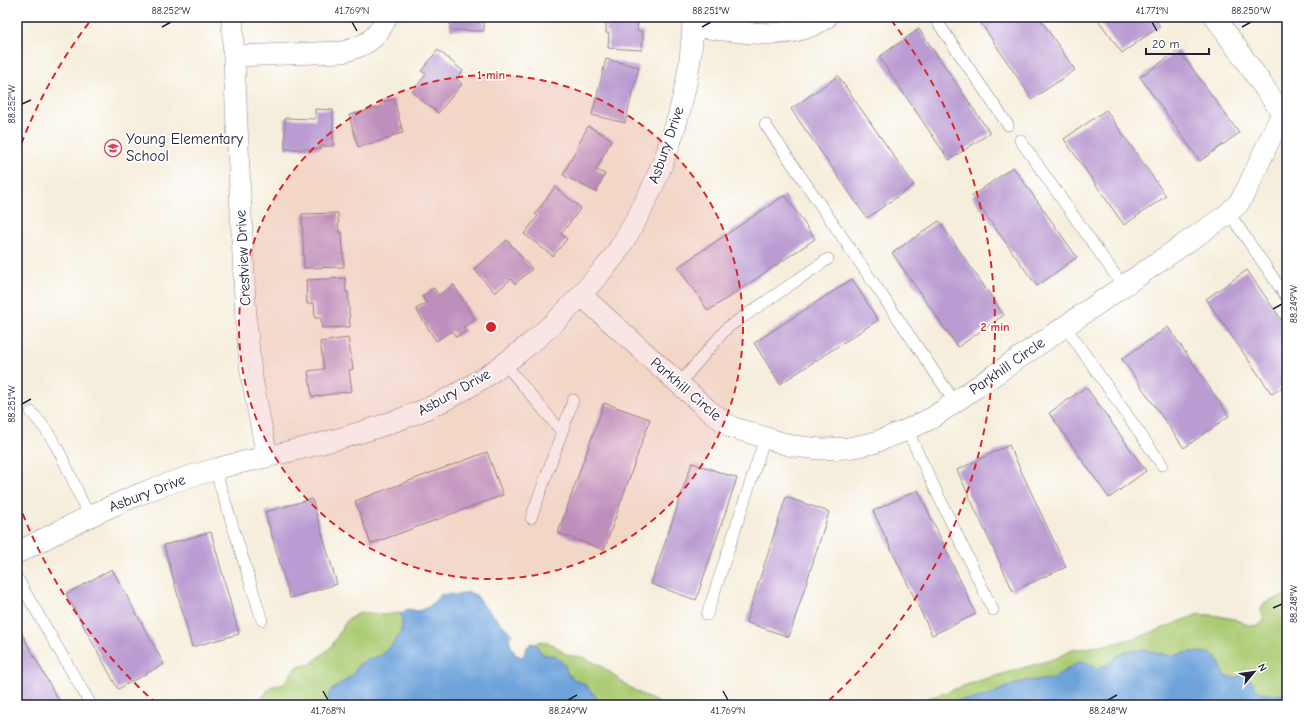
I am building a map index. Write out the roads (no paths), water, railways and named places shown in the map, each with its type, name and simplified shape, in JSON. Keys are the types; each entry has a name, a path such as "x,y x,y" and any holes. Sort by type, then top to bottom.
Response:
{"street":[{"name":"Crestview Drive","path":"232,17 235,56 246,321 251,373 266,457"},
{"path":"235,56 342,52 358,48 370,41 382,29 387,17"},
{"path":"693,22 729,31 783,33 810,27 827,17"},
{"name":"Parkhill Circle","path":"581,295 707,409 731,427 792,446 821,449 848,448 873,443 907,430 932,418 1229,213 1238,204 1247,189 1284,108 1215,17"},
{"name":"Asbury Drive","path":"17,553 90,516 141,493 216,469 384,426 451,397 504,364 558,320 614,256 655,183 680,112 688,70 693,22"}],"lane":[{"path":"934,17 1008,125"},
{"path":"766,124 955,402"},
{"path":"1020,140 1123,286"},
{"path":"1229,213 1287,298"},
{"path":"679,384 727,328 828,259"},
{"path":"1065,326 1162,465"},
{"path":"504,364 562,432"},
{"path":"531,518 573,400"},
{"path":"31,412 40,421 54,441 90,516"},
{"path":"907,430 993,610"},
{"path":"707,615 765,438"},
{"path":"216,469 262,620"},
{"path":"17,578 90,703"}],"water":[{"path":"468,592 476,595 484,606 512,634 509,638 511,647 516,655 523,657 526,648 531,643 536,644 543,654 554,655 565,665 567,673 575,680 585,684 596,697 599,705 330,705 328,701 329,692 354,674 358,666 368,659 380,656 391,646 401,632 401,613 408,609 418,611 429,607 440,595 459,595"},
{"path":"1144,650 1171,656 1191,652 1209,653 1217,658 1225,676 1235,677 1245,673 1257,690 1265,694 1287,694 1287,705 951,705 960,700 970,700 990,695 1025,681 1052,679 1080,661 1097,668 1107,665 1116,657 1128,651"}],"place":[{"name":"Young Elementary School","path":"113,148"}]}
